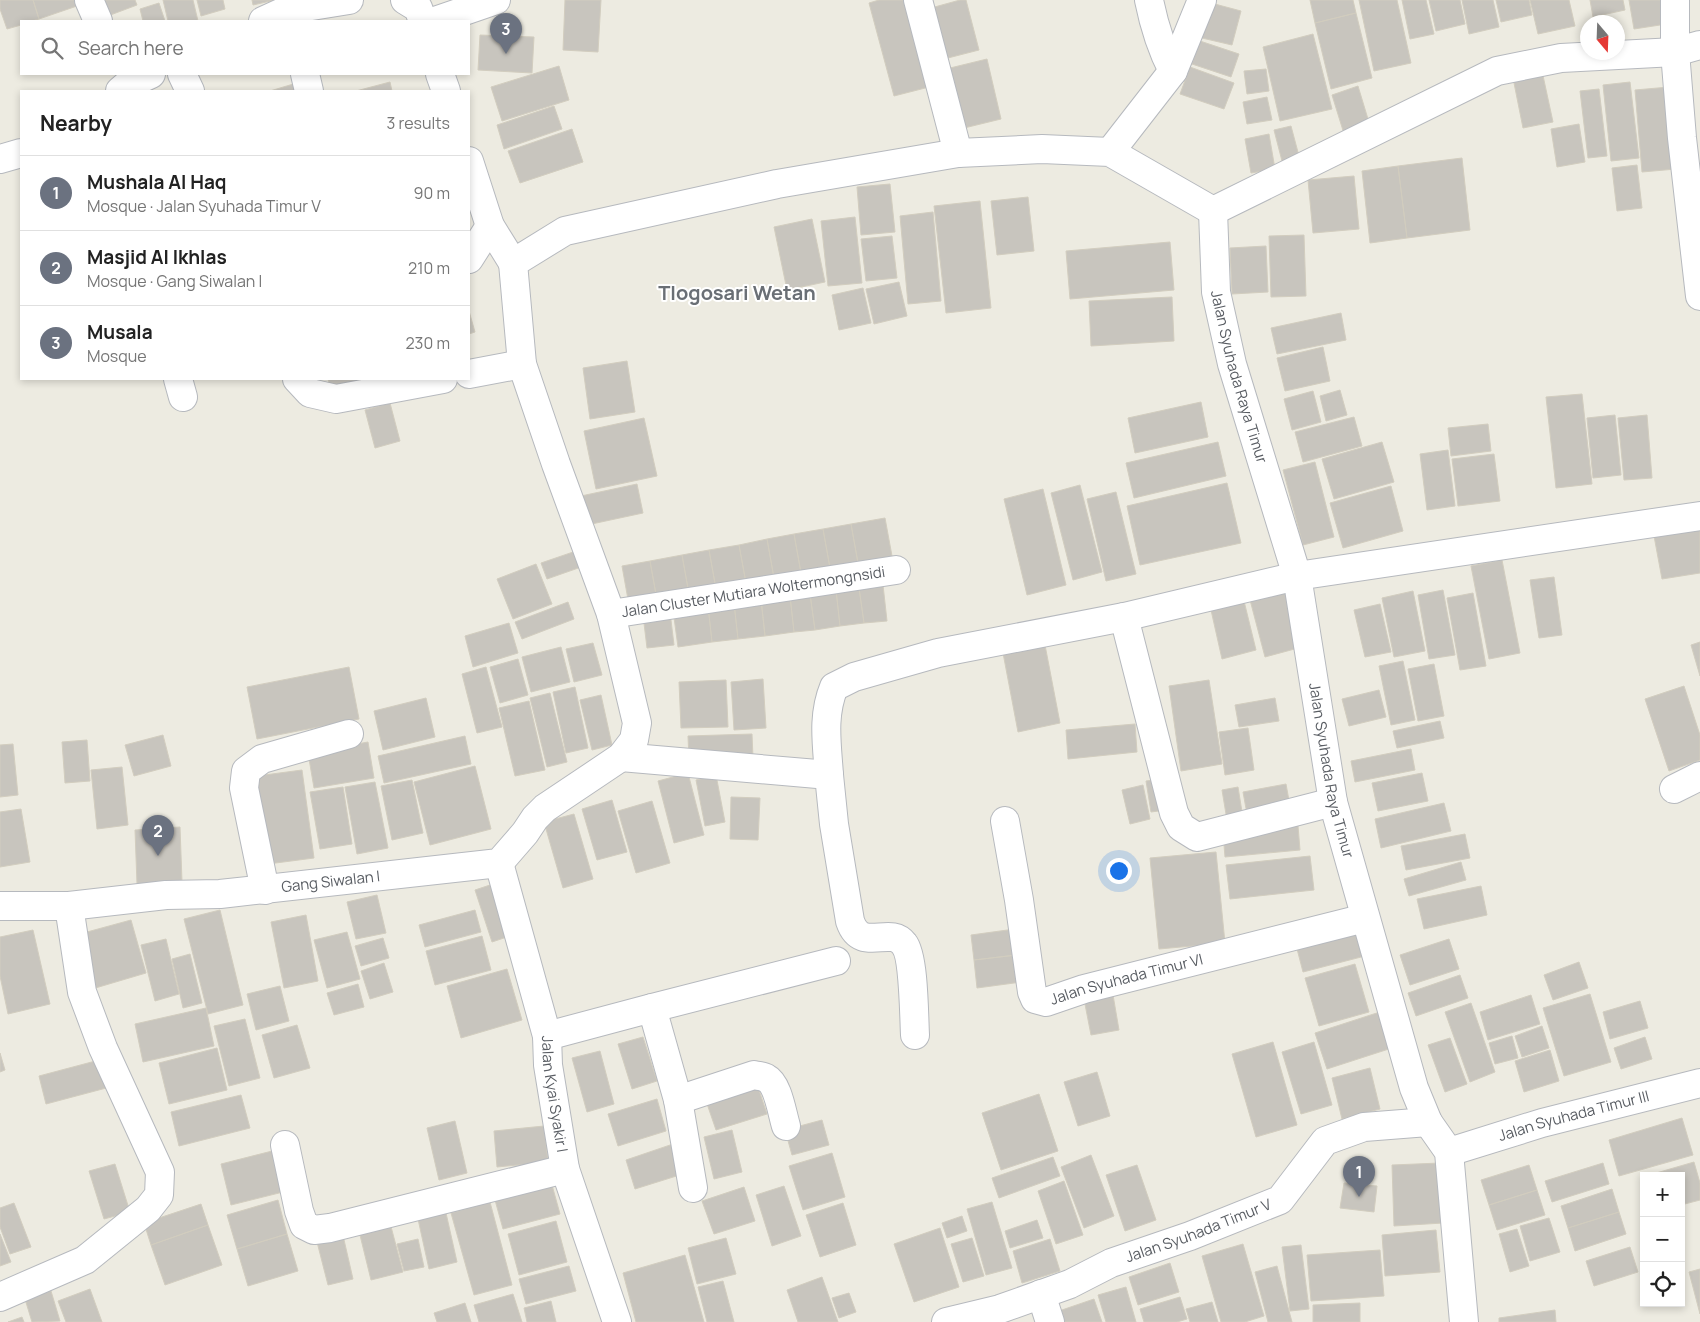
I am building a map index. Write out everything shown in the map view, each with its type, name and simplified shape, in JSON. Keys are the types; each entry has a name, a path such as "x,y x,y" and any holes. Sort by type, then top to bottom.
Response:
{"street":[{"path":"89,0 98,20"},
{"path":"281,13 349,0"},
{"path":"405,0 418,8 422,20"},
{"path":"438,20 496,0"},
{"path":"918,0 958,153"},
{"path":"1110,152 1168,62 1202,0"},
{"path":"1675,0 1687,48 1682,138 1700,296"},
{"path":"1152,12 1168,62"},
{"path":"470,259 502,245 777,184 958,153 1042,149 1110,152 1214,212 1497,71 1561,58 1687,48"},
{"path":"182,75 190,90"},
{"path":"305,75 309,90"},
{"path":"440,75 446,90"},
{"path":"0,159 20,154"},
{"path":"470,163 502,245 522,364 556,464 611,614 637,723 634,740 620,757 609,767 545,808 499,863"},
{"name":"Jalan Syuhada Raya Timur","path":"1214,212 1216,292 1232,364 1297,576 1334,802 1414,1088 1428,1122 1449,1152 1464,1322"},
{"path":"470,374 522,364"},
{"path":"298,380 310,394 336,399 397,383 432,380"},
{"path":"915,1035 910,958 904,943 892,936 865,938 855,931 850,921 834,824 829,775 826,727 827,702 834,686 854,677 938,653 1124,617 1297,576 1700,516"},
{"name":"Jalan Cluster Mutiara Woltermongnsidi","path":"611,614 896,570"},
{"path":"1124,617 1174,813 1181,827 1197,837 1334,802"},
{"path":"265,890 244,788 246,771 262,759 349,734"},
{"path":"620,757 829,775"},
{"path":"1674,788 1700,776"},
{"name":"Jalan Syuhada Timur VI","path":"1005,821 1019,900 1032,992 1035,999 1046,1002 1084,989 1365,918"},
{"name":"Gang Siwalan I","path":"0,906 69,906 166,896 220,894 499,863"},
{"name":"Jalan Kyai Syakir I","path":"499,863 547,1036 548,1065 565,1169 617,1322"},
{"path":"0,1297 85,1260 148,1209 159,1195 160,1172 103,1048 82,992 69,906"},
{"path":"547,1036 836,961"},
{"path":"652,1008 678,1100 694,1188"},
{"path":"678,1100 754,1075 766,1078 772,1083 786,1126"},
{"name":"Jalan Syuhada Timur III","path":"1449,1152 1542,1122 1700,1083"},
{"name":"Jalan Syuhada Timur V","path":"946,1322 1000,1309 1070,1284 1111,1263 1190,1236 1280,1200 1325,1141 1364,1127 1428,1122"},
{"path":"284,1145 299,1211 304,1224 314,1230 330,1228 565,1169"},
{"path":"1041,1294 1050,1322"}],"building":[{"path":"0,0 33,0 39,19 20,20 20,25 7,29 0,9"},
{"path":"33,0 75,0 77,6 39,19"},
{"path":"98,0 135,0 137,5 105,17"},
{"path":"163,0 193,0 198,20 168,20"},
{"path":"197,0 223,0 225,9 201,16"},
{"path":"252,0 275,0 253,5"},
{"path":"565,0 601,0 598,52 563,50"},
{"path":"879,0 910,0 933,86 894,96 869,3"},
{"path":"966,0 979,50 944,59 931,8"},
{"path":"1310,0 1353,0 1356,13 1315,23"},
{"path":"1359,0 1397,0 1411,63 1374,71"},
{"path":"1402,0 1426,0 1434,34 1410,39"},
{"path":"1429,0 1460,0 1465,24 1436,31"},
{"path":"1462,0 1493,0 1499,27 1469,34"},
{"path":"1496,0 1529,0 1532,15 1501,22"},
{"path":"1530,0 1569,0 1575,26 1538,34"},
{"path":"1590,0 1623,0 1625,10 1593,15"},
{"path":"1629,0 1671,0 1673,23 1634,29"},
{"path":"159,3 165,20 143,20 140,9"},
{"path":"1211,3 1241,11 1232,45 1202,38"},
{"path":"1356,13 1372,78 1331,89 1315,23"},
{"path":"1313,34 1332,109 1280,121 1263,47"},
{"path":"480,35 534,37 532,73 478,70"},
{"path":"1200,41 1239,54 1231,77 1192,64"},
{"path":"987,59 1001,119 960,129 946,69"},
{"path":"559,66 569,100 502,121 491,87"},
{"path":"1190,67 1234,83 1224,109 1180,94"},
{"path":"1266,69 1269,91 1247,94 1244,71"},
{"path":"1542,71 1553,122 1523,128 1513,78"},
{"path":"300,82 303,90 273,90"},
{"path":"390,82 392,90 360,90"},
{"path":"1630,82 1639,158 1611,161 1603,85"},
{"path":"1358,86 1371,129 1345,137 1332,95"},
{"path":"1669,87 1676,169 1642,172 1635,90"},
{"path":"1599,89 1607,156 1588,158 1580,91"},
{"path":"1267,97 1272,120 1247,124 1243,102"},
{"path":"554,106 562,129 504,149 497,125"},
{"path":"1579,124 1585,162 1557,167 1551,129"},
{"path":"1291,126 1299,156 1282,161 1274,130"},
{"path":"572,129 583,162 520,183 508,151"},
{"path":"1269,134 1275,169 1251,173 1245,139"},
{"path":"1462,158 1470,230 1407,238 1398,166"},
{"path":"1637,165 1642,208 1617,211 1612,168"},
{"path":"1398,166 1407,238 1370,243 1362,171"},
{"path":"1354,176 1359,229 1313,233 1308,180"},
{"path":"890,184 895,232 861,235 857,187"},
{"path":"1028,197 1034,251 997,255 991,201"},
{"path":"980,201 991,308 946,313 934,206"},
{"path":"933,212 941,301 908,304 900,216"},
{"path":"855,217 862,283 828,286 821,221"},
{"path":"812,219 825,282 787,290 774,227"},
{"path":"1304,235 1306,296 1271,297 1269,236"},
{"path":"892,236 897,278 866,281 861,239"},
{"path":"1170,242 1174,290 1070,299 1066,251"},
{"path":"1266,246 1268,292 1232,294 1230,248"},
{"path":"899,282 907,316 874,324 866,289"},
{"path":"863,288 871,323 839,330 832,295"},
{"path":"1172,297 1174,341 1091,346 1089,301"},
{"path":"1341,313 1346,340 1277,354 1271,328"},
{"path":"470,314 475,332 470,334"},
{"path":"1323,347 1330,381 1285,391 1277,358"},
{"path":"627,361 635,412 590,419 583,368"},
{"path":"328,380 376,380 331,390"},
{"path":"1340,390 1347,415 1326,421 1320,396"},
{"path":"1313,391 1321,422 1292,430 1284,399"},
{"path":"1582,394 1592,484 1556,488 1546,397"},
{"path":"1201,402 1208,437 1135,453 1128,418"},
{"path":"390,403 400,441 375,448 365,410"},
{"path":"1615,415 1621,475 1593,478 1587,418"},
{"path":"1647,415 1652,478 1624,480 1618,418"},
{"path":"1354,417 1362,446 1303,462 1295,432"},
{"path":"644,418 657,476 596,489 584,431"},
{"path":"1488,424 1491,451 1451,456 1448,428"},
{"path":"1218,442 1226,476 1134,498 1126,463"},
{"path":"1382,442 1394,482 1334,499 1322,459"},
{"path":"1448,450 1455,506 1427,510 1420,454"},
{"path":"1494,454 1500,501 1458,506 1452,459"},
{"path":"1315,462 1334,537 1303,545 1283,470"},
{"path":"1227,483 1241,543 1140,565 1127,506"},
{"path":"637,484 643,513 587,525 581,496"},
{"path":"1080,485 1102,572 1073,580 1051,493"},
{"path":"1391,486 1403,531 1343,548 1330,503"},
{"path":"1043,489 1066,585 1027,595 1004,499"},
{"path":"1116,492 1136,574 1106,581 1087,499"},
{"path":"885,518 892,556 858,563 851,524"},
{"path":"851,524 858,563 830,568 823,529"},
{"path":"1700,528 1700,573 1662,579 1654,536"},
{"path":"823,529 830,568 801,573 794,534"},
{"path":"794,534 801,573 774,578 767,539"},
{"path":"767,539 774,578 746,583 739,545"},
{"path":"739,545 746,583 716,589 709,550"},
{"path":"579,550 584,566 547,579 541,563"},
{"path":"709,550 716,589 689,594 682,555"},
{"path":"682,555 689,594 657,600 650,561"},
{"path":"1502,560 1520,653 1489,659 1471,566"},
{"path":"650,561 657,600 629,605 622,566"},
{"path":"536,564 552,604 513,619 497,579"},
{"path":"1554,577 1562,635 1539,638 1530,580"},
{"path":"883,585 887,621 864,623 859,588"},
{"path":"1285,586 1302,647 1265,657 1249,596"},
{"path":"859,588 864,623 840,626 836,590"},
{"path":"836,590 840,626 815,630 810,594"},
{"path":"1443,590 1455,655 1429,659 1418,595"},
{"path":"1413,591 1425,651 1394,657 1382,598"},
{"path":"1473,593 1486,666 1460,670 1447,598"},
{"path":"810,594 815,630 794,632 790,596"},
{"path":"790,596 794,632 765,636 761,599"},
{"path":"761,599 765,636 738,639 734,603"},
{"path":"1244,601 1256,650 1222,659 1211,610"},
{"path":"568,602 574,619 522,639 515,622"},
{"path":"734,603 738,639 712,642 708,606"},
{"path":"1380,604 1391,652 1365,657 1354,610"},
{"path":"708,606 712,642 678,647 673,610"},
{"path":"670,612 674,645 647,648 643,615"},
{"path":"509,623 518,653 473,667 465,636"},
{"path":"1700,642 1700,676 1691,645"},
{"path":"593,643 602,675 574,682 566,649"},
{"path":"1045,645 1060,723 1018,732 1003,653"},
{"path":"561,647 570,682 531,692 522,657"},
{"path":"518,659 528,695 500,703 490,667"},
{"path":"1403,661 1415,720 1391,725 1379,666"},
{"path":"1434,664 1444,716 1418,721 1408,669"},
{"path":"349,667 359,719 257,739 247,687"},
{"path":"486,667 502,727 477,733 462,674"},
{"path":"763,679 766,728 734,730 731,682"},
{"path":"726,680 728,727 681,728 679,682"},
{"path":"1209,680 1222,764 1181,771 1169,686"},
{"path":"1684,686 1700,735 1700,760 1669,771 1645,699"},
{"path":"575,687 588,748 566,753 553,692"},
{"path":"1379,690 1386,717 1349,726 1342,699"},
{"path":"550,693 567,762 547,767 530,698"},
{"path":"601,695 612,745 592,750 580,700"},
{"path":"426,698 435,737 383,750 374,711"},
{"path":"1275,698 1279,721 1239,727 1235,705"},
{"path":"529,701 545,770 515,776 499,708"},
{"path":"1440,721 1444,738 1397,748 1393,731"},
{"path":"1135,724 1137,752 1068,759 1066,730"},
{"path":"1248,728 1254,770 1225,775 1219,732"},
{"path":"752,734 753,758 689,760 688,736"},
{"path":"163,735 171,766 134,776 125,745"},
{"path":"465,736 471,764 384,783 378,756"},
{"path":"87,740 90,781 65,783 62,742"},
{"path":"368,742 374,778 314,788 308,753"},
{"path":"13,744 18,795 0,797 0,745"},
{"path":"1411,749 1415,770 1355,782 1351,761"},
{"path":"475,766 491,829 430,845 414,782"},
{"path":"122,767 128,825 97,829 91,770"},
{"path":"302,770 314,858 268,864 257,776"},
{"path":"688,773 704,835 674,843 658,781"},
{"path":"1422,773 1428,801 1378,811 1372,783"},
{"path":"716,775 725,822 705,826 696,780"},
{"path":"1161,779 1166,810 1151,812 1146,781"},
{"path":"412,780 423,833 392,840 381,786"},
{"path":"375,782 388,848 357,854 345,787"},
{"path":"1286,784 1290,806 1247,814 1243,792"},
{"path":"1143,785 1150,819 1130,824 1122,790"},
{"path":"343,787 352,844 320,849 310,792"},
{"path":"1238,787 1243,818 1227,820 1222,790"},
{"path":"731,797 760,798 758,840 730,839"},
{"path":"612,800 627,852 597,860 582,809"},
{"path":"652,801 670,863 636,873 618,811"},
{"path":"1444,803 1451,831 1381,848 1375,819"},
{"path":"21,809 30,862 0,867 0,812"},
{"path":"574,814 593,879 563,888 544,822"},
{"path":"1298,826 1300,850 1225,857 1223,833"},
{"path":"180,827 182,882 137,884 135,830"},
{"path":"1465,834 1470,858 1406,870 1401,846"},
{"path":"1216,852 1225,943 1159,949 1150,858"},
{"path":"1310,856 1314,890 1230,899 1226,865"},
{"path":"1461,862 1466,880 1409,896 1404,879"},
{"path":"499,882 516,934 492,942 475,890"},
{"path":"1481,886 1487,915 1424,929 1417,899"},
{"path":"377,895 386,933 356,939 347,902"},
{"path":"220,910 243,1005 208,1014 184,919"},
{"path":"475,910 481,932 425,947 419,925"},
{"path":"306,915 318,981 284,988 271,922"},
{"path":"131,920 146,973 92,989 76,935"},
{"path":"1357,925 1365,956 1303,972 1295,941"},
{"path":"1022,928 1025,954 974,960 971,935"},
{"path":"33,930 50,1004 8,1014 0,976 0,937"},
{"path":"347,932 360,979 327,988 314,940"},
{"path":"482,936 491,970 435,985 426,951"},
{"path":"383,938 389,958 361,966 355,946"},
{"path":"166,939 179,994 155,1001 141,945"},
{"path":"1449,939 1459,969 1410,985 1400,955"},
{"path":"190,954 202,1003 183,1008 172,959"},
{"path":"1025,954 1029,981 977,988 974,960"},
{"path":"1579,962 1588,988 1553,1000 1544,975"},
{"path":"384,963 393,992 370,999 361,971"},
{"path":"1355,964 1369,1012 1319,1026 1305,978"},
{"path":"507,969 522,1020 461,1038 447,986"},
{"path":"1460,975 1468,998 1416,1016 1408,993"},
{"path":"358,984 364,1007 334,1015 327,993"},
{"path":"280,986 289,1021 256,1030 247,994"},
{"path":"1112,989 1119,1030 1091,1035 1083,994"},
{"path":"1590,994 1611,1062 1564,1076 1543,1008"},
{"path":"1531,995 1540,1024 1488,1040 1480,1012"},
{"path":"1640,1001 1648,1028 1610,1039 1603,1012"},
{"path":"1471,1003 1495,1072 1470,1082 1445,1012"},
{"path":"206,1008 214,1046 143,1062 135,1024"},
{"path":"1386,1010 1398,1046 1327,1069 1315,1033"},
{"path":"245,1019 260,1078 229,1086 214,1026"},
{"path":"297,1025 310,1068 274,1078 262,1035"},
{"path":"1542,1026 1549,1048 1522,1057 1515,1036"},
{"path":"1512,1036 1518,1058 1495,1064 1489,1043"},
{"path":"643,1037 657,1081 632,1089 618,1044"},
{"path":"1645,1037 1652,1059 1621,1069 1614,1048"},
{"path":"1450,1038 1467,1084 1445,1092 1428,1045"},
{"path":"1273,1042 1297,1125 1256,1137 1232,1054"},
{"path":"1314,1042 1332,1105 1301,1114 1282,1052"},
{"path":"217,1048 227,1090 169,1104 159,1063"},
{"path":"1550,1050 1559,1081 1524,1092 1515,1061"},
{"path":"600,1051 614,1104 587,1112 572,1058"},
{"path":"0,1053 5,1070 0,1072"},
{"path":"103,1059 110,1087 46,1104 39,1076"},
{"path":"1370,1068 1380,1109 1342,1119 1332,1078"},
{"path":"1097,1072 1110,1116 1078,1126 1064,1082"},
{"path":"755,1078 767,1114 716,1130 704,1095"},
{"path":"1039,1094 1058,1151 1001,1170 982,1113"},
{"path":"241,1095 250,1128 179,1146 171,1112"},
{"path":"657,1099 666,1131 618,1146 608,1114"},
{"path":"1682,1118 1693,1155 1619,1176 1609,1140"},
{"path":"822,1120 829,1145 792,1155 785,1130"},
{"path":"455,1121 467,1173 439,1180 427,1128"},
{"path":"544,1126 548,1162 497,1167 494,1131"},
{"path":"732,1130 742,1172 714,1179 704,1137"},
{"path":"676,1143 686,1173 635,1189 626,1160"},
{"path":"280,1149 291,1190 231,1205 221,1164"},
{"path":"832,1153 845,1197 803,1210 789,1166"},
{"path":"1091,1155 1114,1216 1084,1228 1061,1167"},
{"path":"1053,1157 1060,1176 999,1198 992,1178"},
{"path":"1694,1162 1700,1183 1700,1200 1685,1204 1685,1172 1660,1172"},
{"path":"1440,1163 1443,1223 1394,1226 1392,1165"},
{"path":"1603,1163 1609,1184 1552,1202 1545,1181"},
{"path":"115,1164 130,1212 104,1219 89,1171"},
{"path":"1137,1165 1156,1220 1125,1231 1106,1175"},
{"path":"1529,1165 1537,1190 1489,1205 1481,1180"},
{"path":"1064,1181 1083,1235 1056,1244 1038,1191"},
{"path":"1344,1183 1377,1186 1374,1212 1340,1208"},
{"path":"552,1185 560,1214 503,1229 495,1200"},
{"path":"784,1186 801,1236 772,1246 756,1195"},
{"path":"744,1187 755,1221 714,1234 702,1201"},
{"path":"1612,1189 1619,1212 1568,1228 1561,1206"},
{"path":"1537,1190 1545,1215 1497,1230 1489,1205"},
{"path":"278,1200 287,1234 237,1249 227,1215"},
{"path":"490,1202 512,1285 474,1295 451,1213"},
{"path":"992,1202 1012,1268 986,1275 967,1209"},
{"path":"14,1203 31,1247 10,1254 0,1227 0,1208"},
{"path":"843,1203 856,1245 820,1257 806,1215"},
{"path":"201,1204 208,1225 151,1245 144,1223"},
{"path":"1619,1212 1626,1234 1575,1251 1568,1228"},
{"path":"446,1213 457,1262 429,1269 418,1219"},
{"path":"962,1216 967,1231 947,1238 942,1223"},
{"path":"1549,1218 1560,1252 1530,1261 1520,1226"},
{"path":"389,1219 403,1272 371,1280 358,1227"},
{"path":"1037,1220 1043,1238 1010,1248 1005,1231"},
{"path":"556,1221 567,1262 519,1275 508,1234"},
{"path":"208,1225 222,1265 165,1285 151,1245"},
{"path":"940,1228 959,1287 914,1302 894,1244"},
{"path":"1517,1229 1529,1266 1510,1272 1499,1234"},
{"path":"1436,1230 1440,1272 1385,1276 1382,1235"},
{"path":"342,1231 353,1279 328,1285 316,1238"},
{"path":"0,1234 11,1262 0,1266"},
{"path":"287,1234 298,1271 248,1286 237,1249"},
{"path":"726,1238 736,1274 697,1284 688,1248"},
{"path":"972,1238 984,1276 963,1282 951,1244"},
{"path":"418,1239 424,1267 404,1271 397,1244"},
{"path":"1050,1239 1060,1271 1022,1283 1013,1251"},
{"path":"1243,1244 1264,1316 1245,1322 1221,1322 1202,1256"},
{"path":"1301,1245 1309,1309 1290,1311 1282,1247"},
{"path":"1630,1247 1638,1272 1594,1286 1586,1261"},
{"path":"1380,1250 1384,1296 1311,1301 1307,1255"},
{"path":"685,1255 704,1322 636,1322 623,1273"},
{"path":"1170,1263 1179,1292 1138,1305 1129,1277"},
{"path":"569,1266 576,1291 526,1304 519,1279"},
{"path":"1277,1266 1292,1322 1268,1322 1255,1272"},
{"path":"1700,1269 1700,1314 1689,1272"},
{"path":"822,1277 838,1322 798,1322 787,1290"},
{"path":"723,1281 734,1322 707,1322 698,1287"},
{"path":"1126,1287 1136,1322 1106,1322 1098,1295"},
{"path":"90,1289 102,1322 66,1322 58,1301"},
{"path":"51,1291 60,1321 32,1322 25,1299"},
{"path":"849,1293 856,1312 839,1318 832,1298"},
{"path":"513,1294 522,1322 479,1322 474,1305"},
{"path":"1180,1297 1187,1319 1177,1322 1144,1322 1140,1309"},
{"path":"1094,1299 1102,1322 1059,1322 1056,1312"},
{"path":"551,1301 556,1322 527,1322 524,1308"},
{"path":"1212,1302 1218,1322 1190,1322 1186,1309"},
{"path":"465,1303 471,1322 437,1322 434,1313"},
{"path":"1360,1303 1360,1322 1313,1322 1313,1305"},
{"path":"1555,1310 1556,1322 1499,1322 1499,1318"},
{"path":"22,1317 24,1322 8,1322"}],"place":[{"name":"Musala","path":"506,54"},
{"name":"Masjid Al Ikhlas","path":"158,856"},
{"name":"Mushala Al Haq","path":"1359,1197"}],"district":[{"name":"Tlogosari Wetan","path":"737,293"}]}
